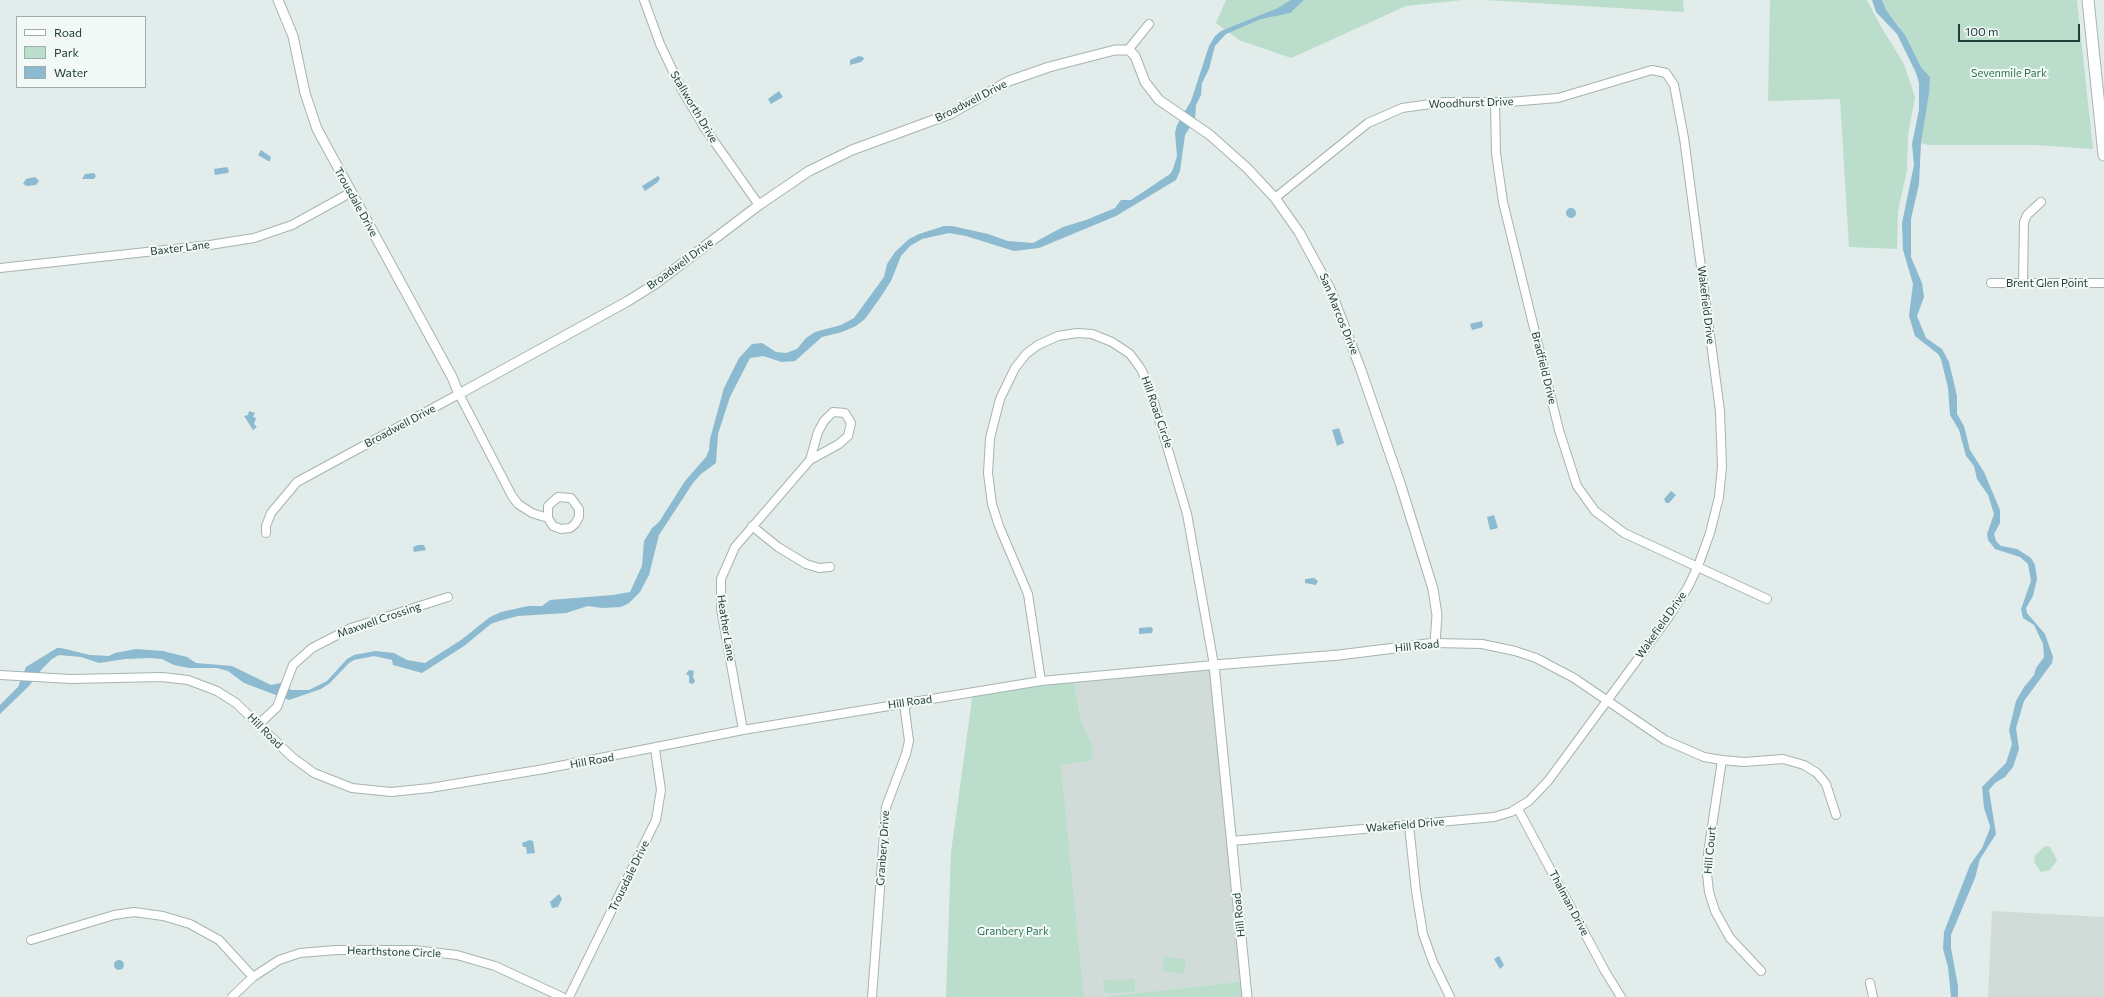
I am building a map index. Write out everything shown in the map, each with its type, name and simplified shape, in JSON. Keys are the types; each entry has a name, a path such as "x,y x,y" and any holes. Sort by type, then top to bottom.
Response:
{"main road":[{"path":"2088,0 2100,76 2104,155"}],"street":[{"name":"Trousdale Drive","path":"278,0 293,36 305,93 312,117 350,193 452,377 459,394"},
{"name":"Stallworth Drive","path":"644,0 660,44 682,90 704,127 759,206"},
{"path":"1128,50 1149,24"},
{"name":"Broadwell Drive","path":"266,533 267,522 271,513 297,482 628,301 686,261 759,206 819,166 852,150 950,114 1018,77 1074,60 1115,50 1128,50"},
{"name":"San Marcos Drive","path":"1128,50 1136,56 1141,74 1151,92 1162,103 1196,126 1234,155 1275,198 1311,252 1324,276 1361,370 1433,589 1437,612 1435,643"},
{"name":"Woodhurst Drive","path":"1275,198 1353,133 1383,115 1402,108 1430,104 1496,102 1563,97 1652,70 1662,71 1668,75"},
{"name":"Wakefield Drive","path":"1232,841 1494,817 1518,808 1544,787 1672,613 1698,566 1710,533 1719,497 1722,467 1722,440 1684,138 1676,93 1668,75"},
{"name":"Bradfield Drive","path":"1496,102 1496,152 1500,186 1559,430 1574,479 1581,493 1595,511 1615,527 1636,539 1698,566 1767,599"},
{"name":"Baxter Lane","path":"0,268 169,250 249,239 292,225 350,193"},
{"path":"2023,283 2024,222 2027,216 2041,202"},
{"name":"Brent Glen Point","path":"1991,283 2104,283"},
{"name":"Hill Road Circle","path":"1041,681 1028,594 999,526 992,504 989,479 989,450 997,408 1010,377 1020,361 1032,349 1045,341 1058,336 1077,333 1099,336 1123,348 1137,363 1147,381 1186,506 1214,665"},
{"path":"459,394 514,499 527,511 548,518 555,527 567,529 577,522 579,509 571,498 558,497 548,506 548,518"},
{"name":"Heather Lane","path":"743,730 722,618 720,590 721,579 730,557 752,526 810,460 839,444 848,436 851,423 845,414 833,412 824,421 818,432 810,460"},
{"path":"752,526 778,547 806,564 819,568 830,567"},
{"name":"Maxwell Crossing","path":"260,724 274,712 291,669 296,661 312,648 326,640 363,624 448,597"},
{"name":"Hill Road","path":"0,676 95,679 152,676 188,680 223,694 236,703 260,724 292,757 314,773 352,788 376,792 403,792 430,788 655,749 743,730 1041,681 1339,655 1435,643 1482,644 1525,654 1560,670 1607,700"},
{"name":"Hill Road","path":"1214,665 1247,997"},
{"path":"1607,700 1640,724 1672,744 1704,757 1744,762 1783,759 1804,765 1817,773 1826,784 1836,815"},
{"name":"Granbery Drive","path":"872,997 886,807 908,744 904,703"},
{"name":"Trousdale Drive","path":"569,997 656,820 661,790 655,749"},
{"name":"Hill Court","path":"1722,760 1708,853 1707,874 1709,892 1715,911 1730,938 1762,971"},
{"name":"Thalman Drive","path":"1518,808 1605,971 1621,997"},
{"path":"1409,825 1416,891 1423,934 1436,968 1450,997"},
{"path":"31,940 114,914 134,912 163,916 190,924 219,940 253,977"},
{"name":"Hearthstone Circle","path":"232,997 253,977 279,960 304,952 330,950 414,950 457,955 495,966 562,997"},
{"path":"1870,983 1873,997"}],"shaded area":[{"path":"1214,665 1246,981 1102,997 1084,997 1061,765 1091,761 1093,747 1081,720 1073,677"},
{"path":"1992,911 2104,917 2104,997 1988,997"}],"green space":[{"path":"1226,0 1463,0 1406,6 1291,58 1239,40 1216,23"},
{"path":"1485,0 1683,0 1684,12"},
{"path":"1770,0 1867,0 1880,25 1904,64 1915,97 1908,135 1907,170 1898,211 1897,249 1849,247 1840,99 1768,101"},
{"name":"Sevenmile Park","path":"1882,0 2077,0 2093,149 2035,145 1928,145 1921,143 1929,94 1925,71 1921,67 1899,26 1886,10"},
{"name":"Granbery Park","path":"1073,677 1081,720 1093,747 1092,761 1061,765 1084,997 946,997 951,852 973,692"},
{"path":"2045,846 2050,847 2057,860 2050,870 2041,872 2034,862 2035,855"},
{"path":"1165,956 1186,960 1184,974 1162,971"},
{"path":"1127,979 1135,979 1135,992 1107,993 1103,987 1103,980 1125,981"},
{"path":"1246,981 1247,997 1102,997"}],"water":[{"path":"1291,0 1304,0 1290,13 1261,19 1226,34 1215,46 1209,69 1202,83 1201,95 1196,105 1195,119 1185,135 1180,171 1176,180 1116,216 1039,248 1014,251 966,236 949,233 922,239 910,246 901,256 891,281 865,319 856,326 842,332 822,337 795,361 782,362 763,356 750,358 730,397 718,434 716,463 701,474 693,483 659,535 649,575 640,592 629,603 621,607 602,608 588,606 566,613 518,616 499,621 491,624 464,646 422,673 393,665 392,660 374,656 354,660 349,663 330,683 321,689 289,700 244,683 228,671 217,668 189,668 174,665 162,659 150,658 125,659 99,663 81,657 59,655 52,659 42,669 29,686 0,714 0,705 18,687 26,667 57,648 90,655 109,656 115,653 136,649 163,651 187,657 196,663 232,666 271,685 281,683 291,690 309,690 327,681 347,659 354,655 375,651 394,653 407,660 425,663 461,640 490,617 501,612 528,606 542,606 550,600 613,595 630,592 642,566 644,541 652,528 659,522 685,481 706,457 724,388 739,358 752,344 762,343 776,352 786,353 797,349 806,338 815,332 841,325 854,318 884,277 887,264 895,252 909,239 919,234 944,226 952,226 988,234 1008,241 1033,243 1063,227 1086,220 1115,208 1121,200 1131,200 1170,174 1173,169 1177,156 1175,133 1177,125 1191,101 1209,46 1215,36 1221,31 1278,8"},
{"path":"1872,0 1882,0 1886,10 1905,35 1921,67 1930,77 1929,94 1921,143 1919,184 1911,219 1911,257 1922,283 1924,297 1917,316 1926,338 1942,349 1949,362 1957,396 1957,414 1964,426 1970,450 1984,472 2000,510 2000,523 1994,534 1996,541 2001,546 2017,549 2031,558 2035,565 2037,579 2033,596 2026,608 2027,613 2045,634 2053,657 2052,663 2024,701 2016,728 2019,749 2013,767 2005,777 1995,783 1989,790 1996,834 1980,859 1975,878 1951,935 1951,948 1958,986 1958,997 1951,997 1948,967 1943,949 1944,932 1970,865 1982,848 1989,831 1990,826 1984,808 1982,787 2006,763 2012,744 2009,730 2016,701 2024,687 2034,675 2036,668 2044,657 2043,644 2034,625 2023,618 2021,609 2031,581 2028,564 2020,557 1995,549 1988,540 1987,534 1994,514 1988,495 1977,479 1974,466 1966,456 1959,430 1950,415 1948,388 1941,359 1938,354 1915,336 1909,316 1913,284 1903,250 1902,223 1914,165 1912,144 1919,110 1919,83 1916,73 1897,34 1876,12"},
{"path":"859,56 863,57 864,59 861,62 850,65 850,60"},
{"path":"779,91 783,97 771,104 768,99"},
{"path":"261,150 271,157 270,161 258,155"},
{"path":"227,167 229,171 228,173 215,175 214,169"},
{"path":"94,173 96,176 94,179 82,179 85,174"},
{"path":"658,176 660,178 658,182 645,191 642,186"},
{"path":"35,177 39,181 36,185 27,186 23,184 26,179"},
{"path":"1569,208 1573,208 1575,209 1575,217 1569,218 1566,215 1566,211"},
{"path":"1482,321 1483,327 1472,330 1470,324"},
{"path":"249,411 255,413 253,417 256,418 254,424 257,427 253,430 244,416 248,415"},
{"path":"1339,428 1344,443 1337,446 1332,430"},
{"path":"1671,491 1676,495 1669,503 1666,503 1664,499"},
{"path":"1494,515 1498,528 1490,530 1487,517"},
{"path":"424,545 426,550 414,552 413,547"},
{"path":"1314,578 1318,581 1316,585 1305,583 1305,579"},
{"path":"1151,627 1153,629 1152,633 1139,634 1139,628"},
{"path":"689,670 694,671 693,677 695,681 693,684 689,683 689,676 686,674"},
{"path":"530,840 533,841 535,853 527,854 526,847 523,847 522,843"},
{"path":"559,894 562,899 558,907 552,908 550,902"},
{"path":"1499,956 1504,965 1500,969 1494,959"},
{"path":"117,960 121,960 124,965 121,970 117,970 114,967 114,963"}]}
